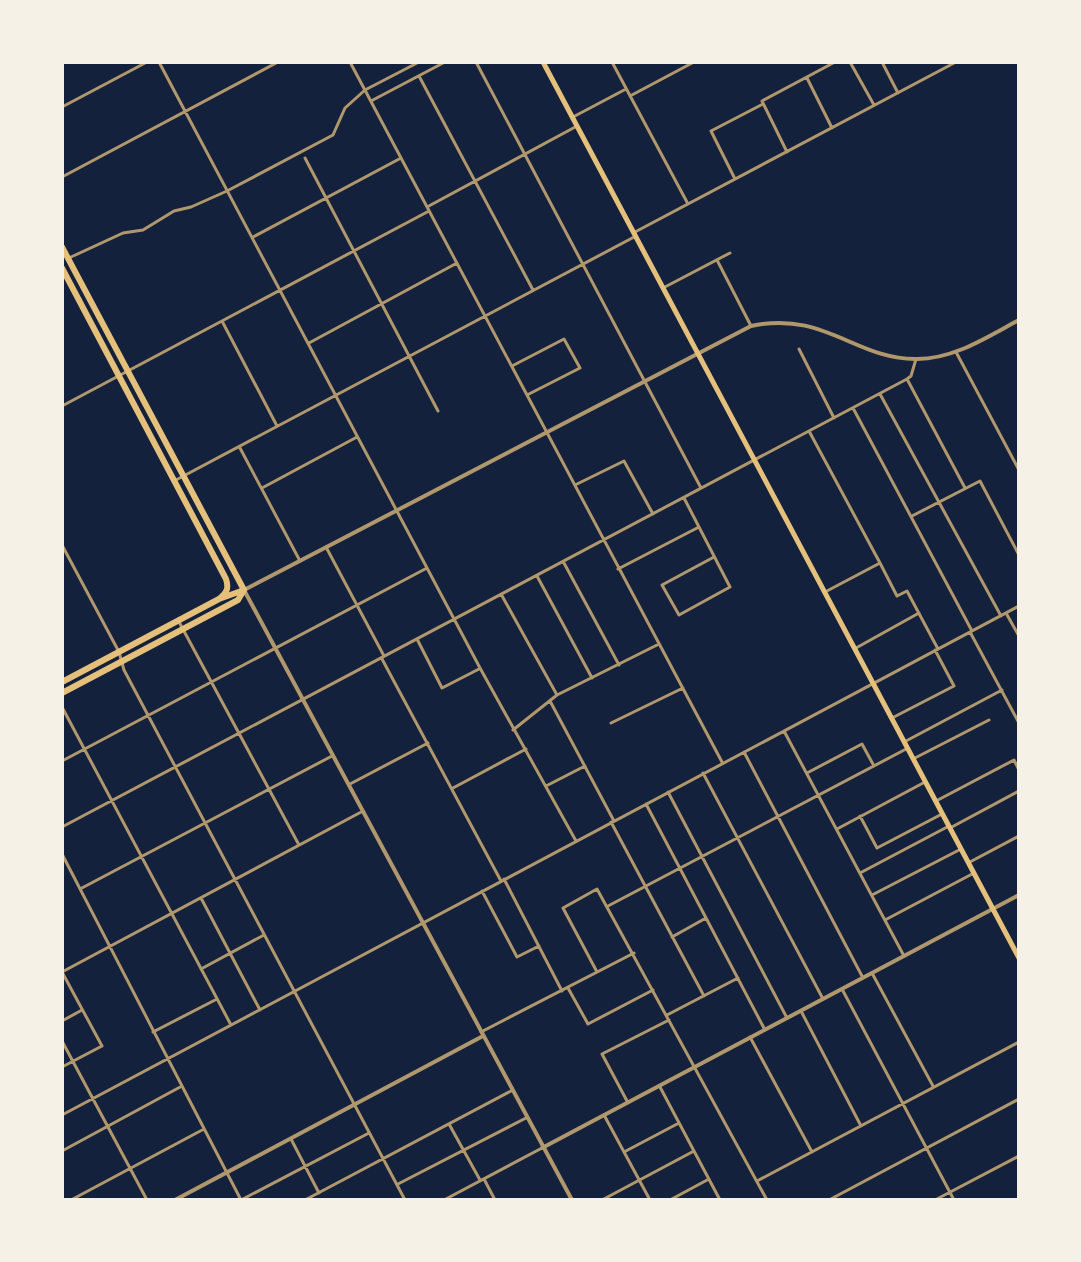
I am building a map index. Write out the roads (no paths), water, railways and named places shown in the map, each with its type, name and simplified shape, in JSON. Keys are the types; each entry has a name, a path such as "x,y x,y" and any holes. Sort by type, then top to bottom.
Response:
{"main road":[{"path":"543,62 1019,958"},
{"path":"65,253 244,590"},
{"path":"62,268 226,579 226,593 219,599"},
{"path":"226,579 244,590"},
{"path":"62,682 219,599 244,590"},
{"path":"62,693 238,600 244,590"}],"street":[{"path":"62,107 147,62"},
{"path":"159,62 513,730 576,841"},
{"path":"62,177 278,62"},
{"path":"350,62 723,763"},
{"path":"65,253 123,233 143,230 174,211 227,191 333,135 345,108 365,90 419,62"},
{"path":"371,101 445,62"},
{"path":"476,62 701,488"},
{"path":"612,62 688,204"},
{"path":"630,96 694,62"},
{"path":"735,179 711,131 835,62"},
{"path":"850,62 874,105"},
{"path":"882,62 898,93"},
{"path":"174,481 956,62"},
{"path":"419,76 533,290"},
{"path":"806,77 832,128"},
{"path":"572,117 626,89"},
{"path":"763,104 787,152"},
{"path":"62,406 354,251 577,126"},
{"path":"305,158 438,411"},
{"path":"251,238 401,158"},
{"path":"663,288 730,253"},
{"path":"717,260 751,326"},
{"path":"308,343 457,263"},
{"path":"572,1200 244,590 751,326 780,322 809,325 883,353 916,359 956,352 1019,320"},
{"path":"222,321 277,426"},
{"path":"512,366 564,339 580,368 527,395"},
{"path":"799,349 834,418"},
{"path":"956,352 1019,470"},
{"path":"62,827 880,394 911,376 916,359"},
{"path":"907,379 965,488"},
{"path":"880,394 1001,616"},
{"path":"853,408 1019,723"},
{"path":"809,431 897,596 907,591 954,686 892,718"},
{"path":"261,488 357,437"},
{"path":"239,446 300,561"},
{"path":"575,485 624,461 653,514"},
{"path":"911,516 980,481 1019,555"},
{"path":"684,498 730,587 679,615 662,585 714,557"},
{"path":"618,569 699,527"},
{"path":"62,545 119,652 120,662 405,1200"},
{"path":"326,547 562,991"},
{"path":"563,561 619,665"},
{"path":"825,592 880,563"},
{"path":"62,761 427,568"},
{"path":"537,575 592,678"},
{"path":"501,594 557,695"},
{"path":"62,1115 1019,606"},
{"path":"854,648 919,613"},
{"path":"1006,613 1019,636"},
{"path":"178,620 299,845"},
{"path":"417,639 442,688 480,668"},
{"path":"513,730 557,695 659,644"},
{"path":"611,723 683,688"},
{"path":"608,906 874,766 1002,690"},
{"path":"550,701 704,996"},
{"path":"62,707 231,1025"},
{"path":"913,759 989,720"},
{"path":"784,731 904,956"},
{"path":"349,785 428,743"},
{"path":"807,773 862,744 874,766"},
{"path":"453,788 526,749"},
{"path":"744,752 863,978"},
{"path":"80,889 333,755"},
{"path":"936,801 1014,760 1019,770"},
{"path":"546,786 585,766"},
{"path":"703,773 823,999"},
{"path":"836,829 925,782"},
{"path":"860,873 1019,791"},
{"path":"668,792 787,1018"},
{"path":"646,804 765,1030"},
{"path":"62,1067 102,1046 62,972 363,811"},
{"path":"860,816 877,848 942,814"},
{"path":"968,863 1019,836"},
{"path":"871,895 961,849"},
{"path":"62,854 241,1200 369,1133"},
{"path":"885,920 974,873"},
{"path":"597,972 563,908 597,889 767,1200"},
{"path":"482,891 517,957 539,946"},
{"path":"444,1200 1019,895"},
{"path":"201,898 260,1010"},
{"path":"672,937 706,918"},
{"path":"201,969 264,935"},
{"path":"175,1200 634,953"},
{"path":"872,973 934,1087"},
{"path":"667,1015 738,978"},
{"path":"568,988 588,1024 653,990"},
{"path":"842,989 954,1200"},
{"path":"153,1032 217,999"},
{"path":"62,1021 82,1010"},
{"path":"801,1011 861,1126"},
{"path":"628,1102 602,1054 669,1020"},
{"path":"750,1037 812,1152"},
{"path":"62,1041 147,1200"},
{"path":"757,1181 1019,1042"},
{"path":"62,1151 182,1086"},
{"path":"659,1086 720,1200"},
{"path":"305,1200 511,1091"},
{"path":"829,1200 1019,1099"},
{"path":"604,1115 650,1200"},
{"path":"397,1185 526,1118"},
{"path":"624,1152 679,1123"},
{"path":"449,1124 495,1200"},
{"path":"71,1200 204,1129"},
{"path":"290,1138 319,1193"},
{"path":"602,1200 694,1151"},
{"path":"935,1200 1019,1156"},
{"path":"670,1200 709,1179"},
{"path":"612,1195 615,1200"}]}
